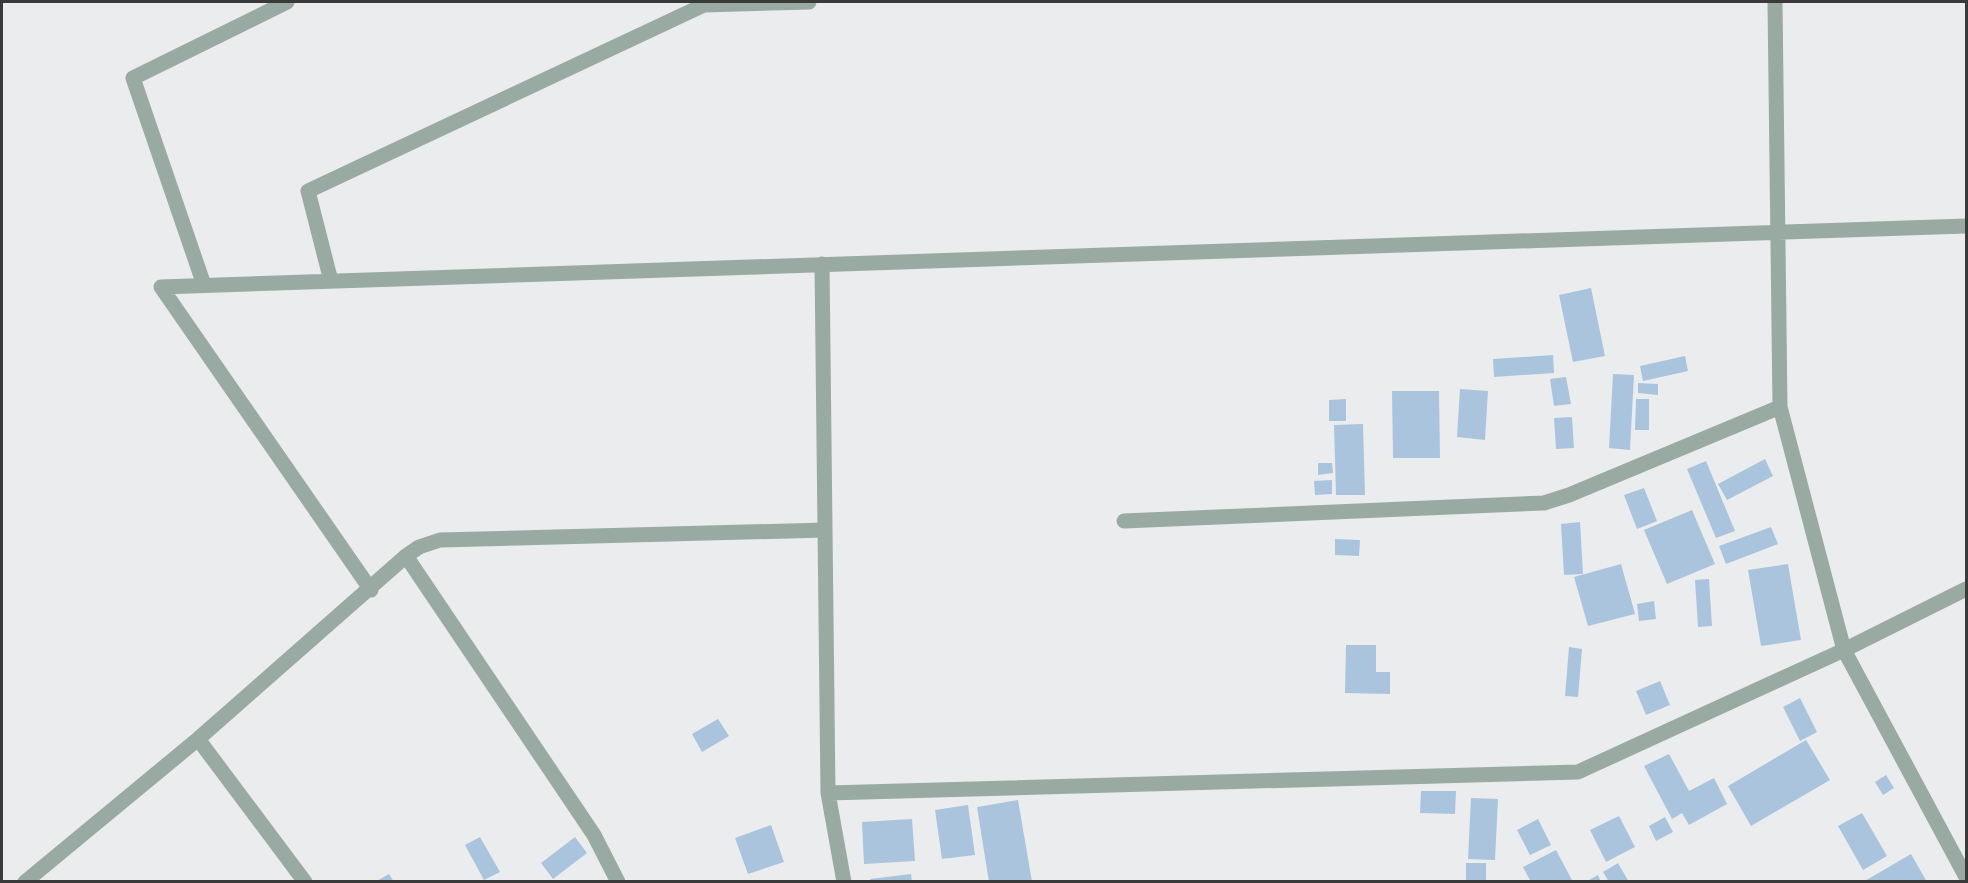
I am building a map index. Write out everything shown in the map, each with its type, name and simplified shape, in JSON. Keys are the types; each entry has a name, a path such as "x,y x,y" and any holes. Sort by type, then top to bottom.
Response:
{"street":[{"path":"204,285 133,78 287,2"},
{"path":"332,281 308,191 703,3 809,2"},
{"path":"1775,2 1780,407 1844,650 1966,877"},
{"path":"370,590 161,286 1966,226"},
{"path":"822,264 828,793 844,882"},
{"path":"1124,521 1544,503 1569,495 1780,407"},
{"path":"25,882 198,739 406,556 419,548 440,540 825,531"},
{"path":"406,556 594,835 618,882"},
{"path":"828,793 1578,772 1844,650 1966,589"},
{"path":"198,739 305,882"}],"building":[{"path":"1591,288 1605,356 1573,362 1559,295"},
{"path":"1553,355 1554,373 1494,377 1493,359"},
{"path":"1685,356 1688,371 1643,381 1640,366"},
{"path":"1613,374 1634,375 1630,450 1609,448"},
{"path":"1566,377 1571,404 1554,406 1550,379"},
{"path":"1638,383 1658,384 1658,395 1638,393"},
{"path":"1460,389 1488,391 1485,440 1457,437"},
{"path":"1392,391 1439,391 1440,458 1393,458"},
{"path":"1346,399 1346,421 1329,421 1329,400"},
{"path":"1636,399 1649,399 1649,430 1635,430"},
{"path":"1572,417 1574,448 1556,449 1554,418"},
{"path":"1363,424 1365,495 1336,495 1334,425"},
{"path":"1765,459 1773,476 1727,500 1718,484"},
{"path":"1706,461 1735,531 1716,538 1687,469"},
{"path":"1318,463 1332,463 1333,473 1318,475"},
{"path":"1332,480 1332,494 1315,495 1314,481"},
{"path":"1644,488 1657,521 1637,529 1624,495"},
{"path":"1692,510 1715,564 1667,584 1644,530"},
{"path":"1580,522 1583,574 1564,575 1561,524"},
{"path":"1771,527 1778,544 1726,564 1719,546"},
{"path":"1335,539 1360,540 1359,556 1335,555"},
{"path":"1621,564 1635,614 1588,626 1574,577"},
{"path":"1788,564 1801,640 1761,646 1748,570"},
{"path":"1709,579 1712,626 1698,627 1695,580"},
{"path":"1654,601 1656,619 1639,621 1637,604"},
{"path":"1346,645 1376,645 1376,672 1390,672 1390,694 1345,693"},
{"path":"1569,647 1582,649 1578,697 1565,696"},
{"path":"1660,681 1670,705 1646,715 1636,691"},
{"path":"1800,698 1817,732 1800,741 1783,707"},
{"path":"718,719 729,736 702,752 692,734"},
{"path":"1806,740 1830,780 1751,826 1728,786"},
{"path":"1669,754 1689,791 1714,778 1727,804 1689,825 1682,813 1672,819 1644,766"},
{"path":"1886,775 1894,788 1883,795 1875,782"},
{"path":"1421,791 1456,791 1455,814 1420,813"},
{"path":"1471,798 1498,799 1495,860 1468,859"},
{"path":"1018,800 1032,882 989,882 977,807"},
{"path":"968,805 975,855 942,859 935,810"},
{"path":"1862,813 1887,856 1863,870 1838,826"},
{"path":"1619,816 1635,847 1606,862 1590,830"},
{"path":"1665,817 1673,832 1656,841 1649,826"},
{"path":"912,819 915,861 864,864 862,822"},
{"path":"1538,819 1551,845 1530,855 1517,830"},
{"path":"771,825 784,862 748,874 735,838"},
{"path":"480,837 500,872 484,880 465,845"},
{"path":"575,837 587,853 553,879 541,863"},
{"path":"1556,850 1573,882 1531,882 1523,867"},
{"path":"1911,854 1927,882 1863,882"},
{"path":"1466,863 1486,863 1486,882 1466,882"},
{"path":"1618,863 1629,882 1609,882 1603,872"},
{"path":"389,874 394,882 375,882"},
{"path":"911,874 912,882 871,882 870,879"},
{"path":"1598,875 1601,882 1585,882"}]}
